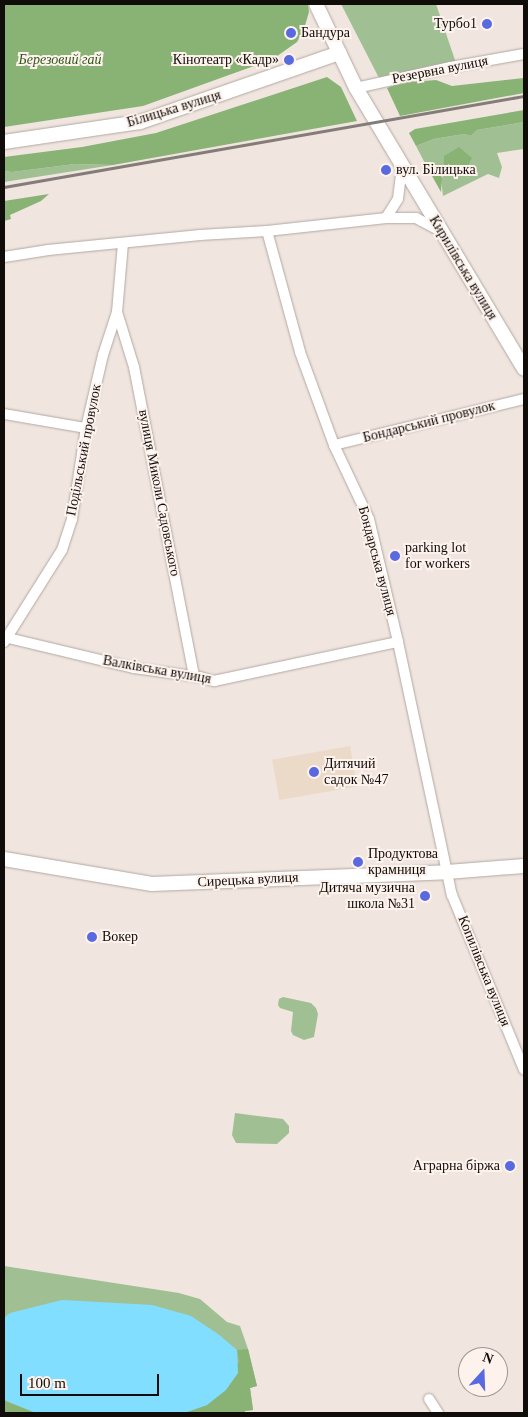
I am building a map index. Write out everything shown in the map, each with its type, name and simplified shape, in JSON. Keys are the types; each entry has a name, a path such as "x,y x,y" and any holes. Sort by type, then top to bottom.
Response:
{"main road":[{"name":"Кирилівська вулиця","path":"316,4 356,88 524,369"},
{"name":"Білицька вулиця","path":"4,142 140,122 339,53"},
{"name":"Сирецька вулиця","path":"4,859 152,884 447,872 524,866"}],"street":[{"name":"Резервна вулиця","path":"356,88 451,67 524,54"},
{"path":"386,218 398,199 402,167"},
{"path":"4,257 48,250 200,235 267,231 386,218 416,218 443,232"},
{"name":"Бондарська вулиця","path":"267,231 300,352 334,446 369,520 398,642 447,872"},
{"name":"Подільський провулок","path":"5,639 62,550 74,511 86,428 103,355 117,312 123,243"},
{"name":"вулиця Миколи Садовського","path":"117,312 134,367 194,676"},
{"name":"Бондарський провулок","path":"334,446 524,399"},
{"path":"4,414 86,428"},
{"name":"Валківська вулиця","path":"5,639 134,668 194,676 214,681 398,642"},
{"name":"Копилівська вулиця","path":"447,872 452,895 524,1070"},
{"path":"429,1400 438,1413"}],"shaded area":[{"name":"Дитячий садок №47","path":"350,746 357,786 279,800 272,760"}],"green space":[{"name":"Березовий гай","path":"4,4 308,4 309,12 304,29 297,42 273,59 143,106 4,127"},
{"path":"341,4 436,4 456,63 379,78"},
{"path":"327,77 341,87 357,121 113,165 75,164 12,172 4,171 4,157 82,147 156,133"},
{"path":"524,78 524,93 400,116 387,88 399,83 436,80 452,86"},
{"path":"524,110 524,122 477,130 471,136 464,134 434,139 416,146 409,133 415,129"},
{"path":"524,122 524,149 497,153 502,167 499,178 488,174 443,196 440,171 427,167 416,146 434,139 464,134 471,136 477,130"},
{"path":"459,147 472,158 463,175 445,170 444,164 444,156"},
{"path":"75,164 113,165 4,182 4,171 12,172"},
{"path":"427,167 440,171 442,176 441,192"},
{"path":"49,194 41,201 10,215 11,219 4,221 4,201"},
{"path":"283,997 311,1003 316,1008 318,1014 314,1037 304,1040 293,1035 291,1031 293,1012 280,1008 278,1005 279,999"},
{"path":"235,1113 283,1119 289,1126 289,1133 277,1144 236,1143 232,1135"},
{"path":"4,1266 179,1293 200,1299 227,1322 240,1326 257,1386 250,1388 253,1410 245,1411 245,1413 4,1413"},
{"path":"248,1349 257,1386 250,1388 253,1410 245,1411 245,1413 184,1413 207,1405 239,1362 237,1350"},
{"path":"4,1400 7,1402 36,1413 4,1413"}],"water":[{"path":"62,1300 152,1305 191,1316 218,1334 237,1350 238,1373 226,1390 207,1405 184,1413 36,1413 4,1400 4,1318 10,1313"}],"railway":[{"path":"4,187 524,96"}],"place":[{"name":"Турбо1","path":"487,24"},
{"name":"Бандура","path":"291,33"},
{"name":"Кінотеатр «Кадр»","path":"289,60"},
{"name":"вул. Білицька","path":"386,170"},
{"name":"parking lot for workers","path":"395,556"},
{"name":"Дитячий садок №47","path":"314,772"},
{"name":"Продуктова крамниця","path":"358,862"},
{"name":"Дитяча музична школа №31","path":"425,896"},
{"name":"Вокер","path":"92,937"},
{"name":"Аграрна біржа","path":"510,1166"}]}
